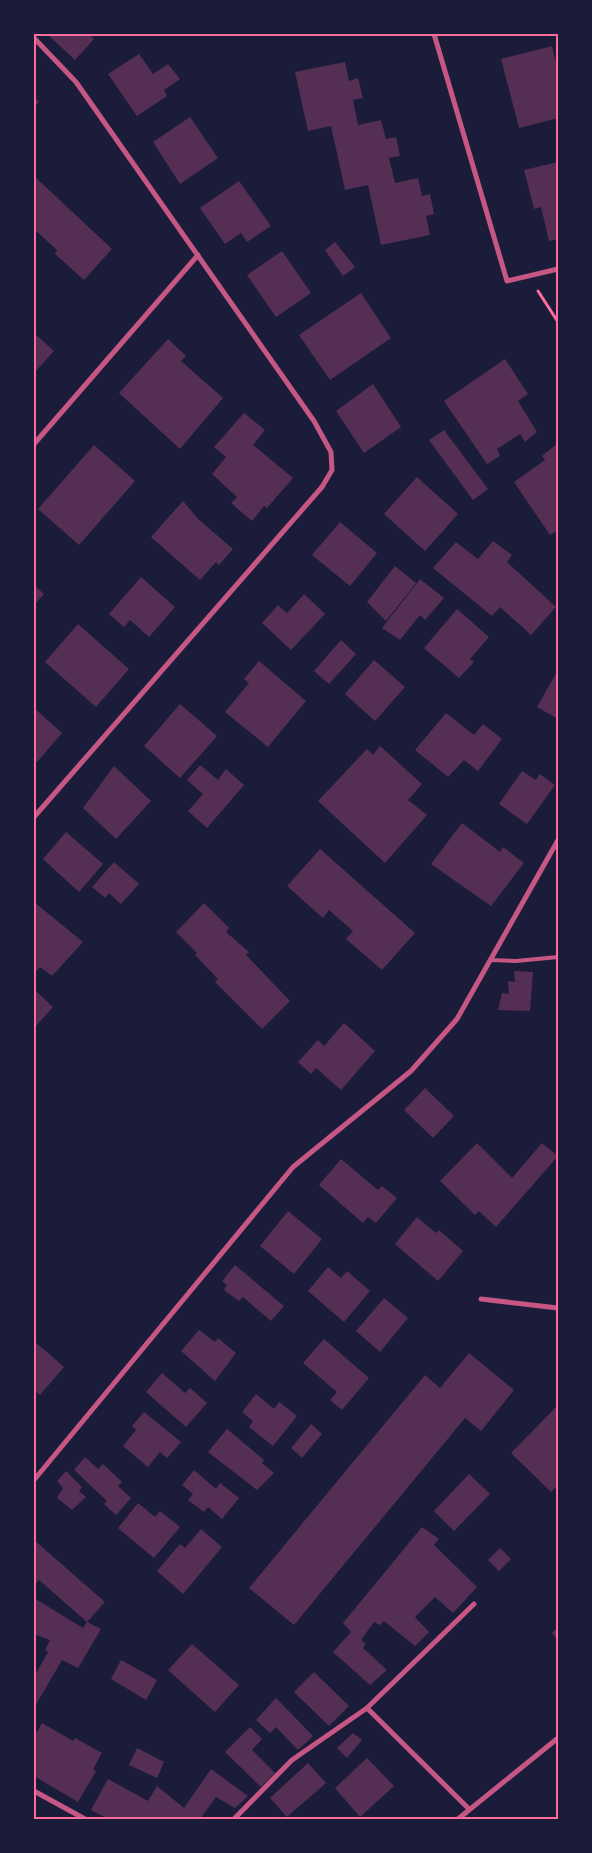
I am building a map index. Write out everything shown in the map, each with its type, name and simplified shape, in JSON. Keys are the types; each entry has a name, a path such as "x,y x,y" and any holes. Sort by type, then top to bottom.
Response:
{"street":[{"path":"434,34 507,281 558,269"},
{"path":"34,38 76,82 314,422 331,452 332,470 322,487 34,817"},
{"path":"34,444 198,255"},
{"path":"34,1480 293,1167 411,1071 457,1019 558,840"},
{"path":"481,1299 558,1308"},
{"path":"234,1819 292,1760 367,1708 474,1604"},
{"path":"367,1708 469,1809"},
{"path":"458,1819 558,1738"},
{"path":"34,1791 85,1819"}],"lane":[{"path":"490,960 516,961 558,957"}],"path":[{"path":"528,276 558,322"}],"building":[{"path":"47,34 88,34 94,39 75,60"},
{"path":"552,46 558,71 558,118 519,128 501,59"},
{"path":"139,54 153,74 168,64 180,79 164,90 167,96 137,116 108,74"},
{"path":"345,62 349,81 358,78 363,98 353,100 358,125 381,120 386,139 396,137 400,156 389,158 395,183 418,178 422,196 430,194 434,214 426,216 430,235 381,245 368,185 345,190 331,126 308,131 295,72"},
{"path":"34,96 39,102 34,108"},
{"path":"190,117 218,158 180,184 153,142"},
{"path":"558,162 558,239 549,241 541,207 534,209 524,170"},
{"path":"34,176 112,249 84,280 55,254 57,250 34,229"},
{"path":"239,181 271,226 247,242 241,233 225,244 200,208"},
{"path":"335,242 355,267 343,276 325,250"},
{"path":"282,251 311,293 276,317 247,275"},
{"path":"361,293 391,338 330,380 299,335"},
{"path":"34,333 54,351 34,373"},
{"path":"168,339 186,356 181,361 223,398 180,449 119,393"},
{"path":"505,359 528,394 518,401 537,432 525,442 520,434 497,449 500,456 487,464 444,401"},
{"path":"373,384 401,427 364,453 336,411"},
{"path":"244,413 265,430 253,445 293,478 267,508 264,506 252,521 231,503 237,497 212,474 226,457 214,447"},
{"path":"444,430 488,489 473,500 429,440"},
{"path":"558,443 558,530 550,535 514,482 545,460 542,456"},
{"path":"94,445 135,481 79,545 38,509"},
{"path":"417,477 458,514 425,551 384,514"},
{"path":"183,501 198,519 233,549 219,565 216,562 200,580 151,537"},
{"path":"340,522 377,553 350,586 312,555"},
{"path":"493,541 512,555 507,562 556,607 531,635 500,607 492,616 433,568 456,542 478,559"},
{"path":"395,566 416,583 386,621 367,602"},
{"path":"141,577 175,607 149,637 130,620 124,627 109,614"},
{"path":"420,579 444,598 425,620 420,615 400,640 382,628"},
{"path":"34,585 44,594 34,605"},
{"path":"304,594 325,614 291,650 262,623 278,605 287,613"},
{"path":"457,609 489,637 470,659 474,662 459,678 424,648"},
{"path":"78,624 129,669 96,707 45,662"},
{"path":"341,640 356,654 329,684 314,671"},
{"path":"374,660 405,687 375,721 345,694"},
{"path":"259,661 306,701 268,747 225,712 249,683 244,679"},
{"path":"558,670 558,719 537,707"},
{"path":"180,704 217,736 180,778 144,746"},
{"path":"34,708 62,733 37,762 34,759"},
{"path":"446,713 474,735 483,724 502,739 478,771 464,760 448,777 415,750"},
{"path":"380,746 422,784 408,800 427,815 385,863 318,801 367,749 373,755"},
{"path":"200,765 218,780 226,769 244,785 207,828 188,811 203,794 187,780"},
{"path":"114,766 151,801 116,839 83,808"},
{"path":"522,771 536,780 540,774 555,785 527,824 499,804"},
{"path":"462,823 500,852 503,847 524,863 491,906 431,864"},
{"path":"66,832 103,864 79,892 43,859"},
{"path":"320,849 415,933 382,970 346,939 353,931 329,910 323,918 287,886"},
{"path":"114,862 139,884 121,904 109,893 105,898 92,887"},
{"path":"34,902 83,942 52,976 40,967 37,971 34,969"},
{"path":"204,903 229,928 226,932 249,952 246,955 290,1001 262,1029 215,982 218,979 195,955 197,953 176,932"},
{"path":"514,971 533,972 530,1011 498,1010 502,993 509,994 508,981 515,982"},
{"path":"35,990 53,1007 36,1026 34,1024"},
{"path":"344,1023 375,1051 341,1090 316,1068 311,1074 298,1062 318,1040 324,1046"},
{"path":"425,1088 454,1116 433,1138 404,1110"},
{"path":"477,1143 512,1178 542,1143 558,1156 496,1227 479,1211 475,1215 440,1181"},
{"path":"341,1159 378,1190 382,1186 397,1198 376,1223 368,1217 363,1223 319,1185"},
{"path":"288,1211 322,1239 294,1274 260,1246"},
{"path":"417,1217 436,1233 439,1230 463,1251 438,1281 395,1244"},
{"path":"235,1265 284,1306 271,1321 243,1297 239,1301 224,1290 227,1285 222,1281"},
{"path":"328,1267 341,1278 347,1271 370,1291 344,1322 308,1291"},
{"path":"384,1298 408,1318 380,1352 356,1331"},
{"path":"199,1330 215,1342 218,1338 236,1353 215,1381 181,1351"},
{"path":"324,1339 369,1378 342,1410 330,1400 337,1392 303,1363"},
{"path":"34,1341 64,1367 40,1395 34,1390"},
{"path":"469,1353 514,1390 481,1431 465,1418 294,1625 249,1588 425,1375 440,1388"},
{"path":"162,1373 185,1393 190,1388 207,1403 186,1427 146,1392"},
{"path":"256,1394 274,1409 279,1402 297,1416 273,1446 249,1427 253,1421 242,1412"},
{"path":"558,1405 558,1485 551,1492 511,1453"},
{"path":"144,1412 181,1442 167,1458 160,1452 148,1467 123,1446 136,1430 132,1426"},
{"path":"311,1424 322,1434 302,1458 291,1448"},
{"path":"227,1429 264,1460 262,1463 274,1473 257,1490 208,1452"},
{"path":"85,1457 98,1469 103,1464 122,1482 118,1486 131,1498 116,1515 104,1504 107,1501 74,1470"},
{"path":"194,1470 216,1489 220,1483 239,1498 222,1519 208,1507 204,1512 188,1500 193,1494 182,1485"},
{"path":"66,1471 82,1487 79,1491 86,1497 72,1510 57,1498 63,1488 57,1481"},
{"path":"469,1474 490,1494 454,1531 434,1511"},
{"path":"138,1503 155,1517 160,1511 180,1527 154,1558 118,1528"},
{"path":"422,1527 439,1539 434,1545 477,1587 453,1613 435,1597 415,1617 429,1632 415,1646 384,1621 380,1625 374,1622 361,1640 366,1644 363,1648 387,1670 370,1685 333,1652 351,1632 343,1623"},
{"path":"201,1529 222,1547 183,1594 157,1571 180,1544 185,1548"},
{"path":"34,1540 105,1602 87,1622 39,1580 34,1585"},
{"path":"500,1548 511,1559 499,1571 488,1560"},
{"path":"34,1598 83,1628 87,1622 101,1629 78,1668 62,1660 34,1708 34,1677 48,1652 45,1650 50,1640 34,1634"},
{"path":"558,1627 558,1641 552,1633"},
{"path":"192,1644 239,1685 215,1712 168,1670"},
{"path":"121,1660 157,1680 146,1700 111,1679"},
{"path":"314,1672 349,1706 329,1726 294,1692"},
{"path":"276,1698 313,1736 298,1750 276,1727 270,1733 256,1720"},
{"path":"42,1723 73,1741 75,1738 102,1753 93,1769 96,1771 78,1802 34,1776 34,1737"},
{"path":"250,1727 262,1739 252,1750 275,1773 261,1787 225,1752"},
{"path":"353,1733 362,1740 347,1758 337,1748"},
{"path":"137,1748 164,1762 157,1778 129,1765"},
{"path":"367,1758 394,1786 360,1817 335,1788"},
{"path":"308,1763 326,1783 287,1817 270,1798"},
{"path":"211,1769 248,1796 235,1808 216,1797 200,1819 108,1819 91,1810 108,1779 148,1801 157,1786 184,1808"}]}
